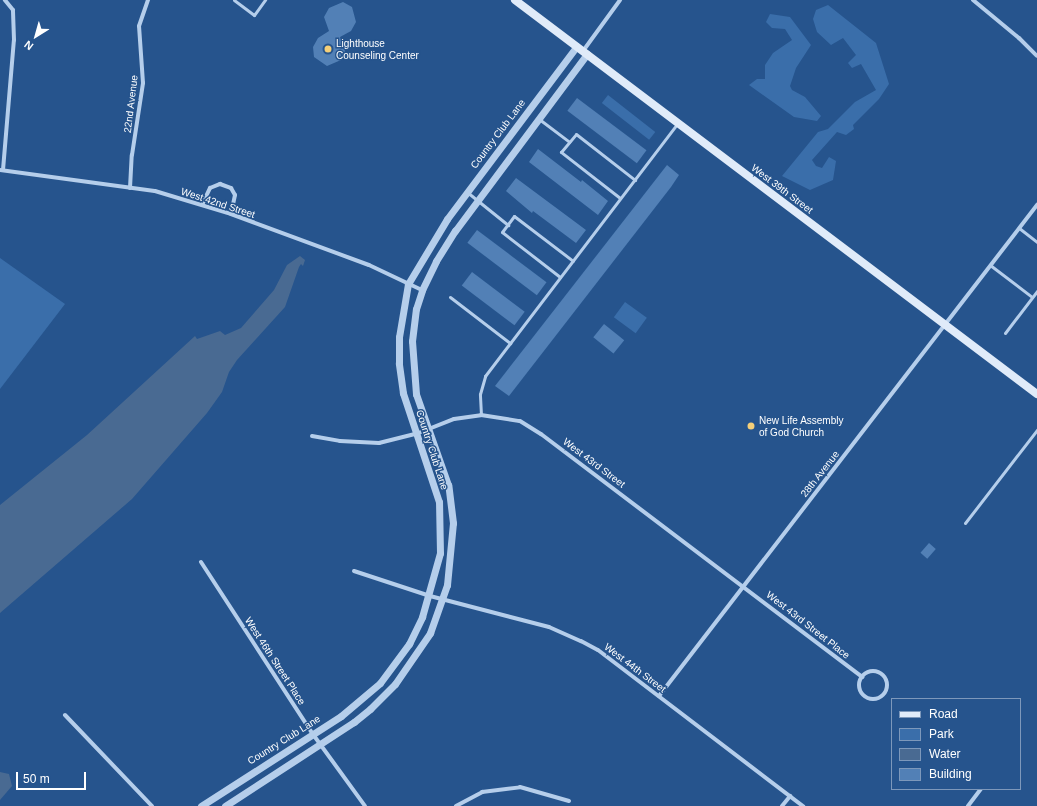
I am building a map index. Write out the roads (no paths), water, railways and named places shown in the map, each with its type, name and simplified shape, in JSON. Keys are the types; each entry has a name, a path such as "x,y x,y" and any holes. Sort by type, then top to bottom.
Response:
{"main road":[{"name":"West 39th Street","path":"515,0 1037,394"}],"street":[{"path":"2,170 14,40 13,10 5,0"},
{"name":"22nd Avenue","path":"130,188 132,155 143,82 139,26 148,0"},
{"name":"Country Club Lane","path":"201,806 312,733 341,716 380,682 409,644 430,596 440,553 438,502 403,393 399,363 399,337 408,284 424,255 467,192 582,50 620,0"},
{"path":"973,0 1015,34 1037,56"},
{"name":"Country Club Lane","path":"225,806 354,722 396,684 430,633 443,598 453,523 448,485 429,427 416,394 413,372 412,341 416,309 422,290 436,260 478,200 539,119 582,50"},
{"name":"West 42nd Street","path":"2,170 155,192 202,205 231,214 368,266 422,290"},
{"path":"202,205 210,188 220,184 231,188 235,195 231,214"},
{"name":"28th Avenue","path":"659,696 1037,205"},
{"name":"West 43rd Street","path":"416,434 429,427 454,419 481,415 520,421 541,434 744,586"},
{"path":"312,436 340,441 379,443 416,434"},
{"name":"West 46th Street Place","path":"201,562 312,733 365,806"},
{"name":"West 44th Street","path":"354,571 430,596 443,598 549,627 581,641 598,650 803,806"},
{"name":"West 43rd Street Place","path":"744,586 862,676"},
{"path":"873,671 882,674 888,685 884,694 871,699 863,695 859,686 862,676 873,671"},
{"path":"65,715 152,806"},
{"path":"456,806 482,792 520,787 569,801"},
{"path":"968,806 980,790"},
{"path":"782,806 790,796"}],"lane":[{"path":"234,0 254,15 265,0"},
{"path":"539,119 569,142"},
{"path":"481,415 481,384 510,343 678,123"},
{"path":"620,198 561,152 576,134 634,180"},
{"path":"467,192 508,225"},
{"path":"560,277 502,232 514,216 573,261"},
{"path":"1019,228 1037,242"},
{"path":"990,265 1032,297"},
{"path":"1005,333 1037,291"},
{"path":"450,297 510,343"},
{"path":"965,523 1037,430"}],"water":[{"path":"300,256 305,260 303,266 301,264 299,267 285,307 237,360 229,372 222,392 207,413 132,499 0,613 0,505 87,435 195,336 197,339 220,331 225,335 241,328 274,290 287,265"},
{"path":"0,772 9,774 12,786 0,800"}],"place":[{"name":"Lighthouse Counseling Center","path":"328,49"},
{"name":"New Life Assembly of God Church","path":"751,426"}]}
